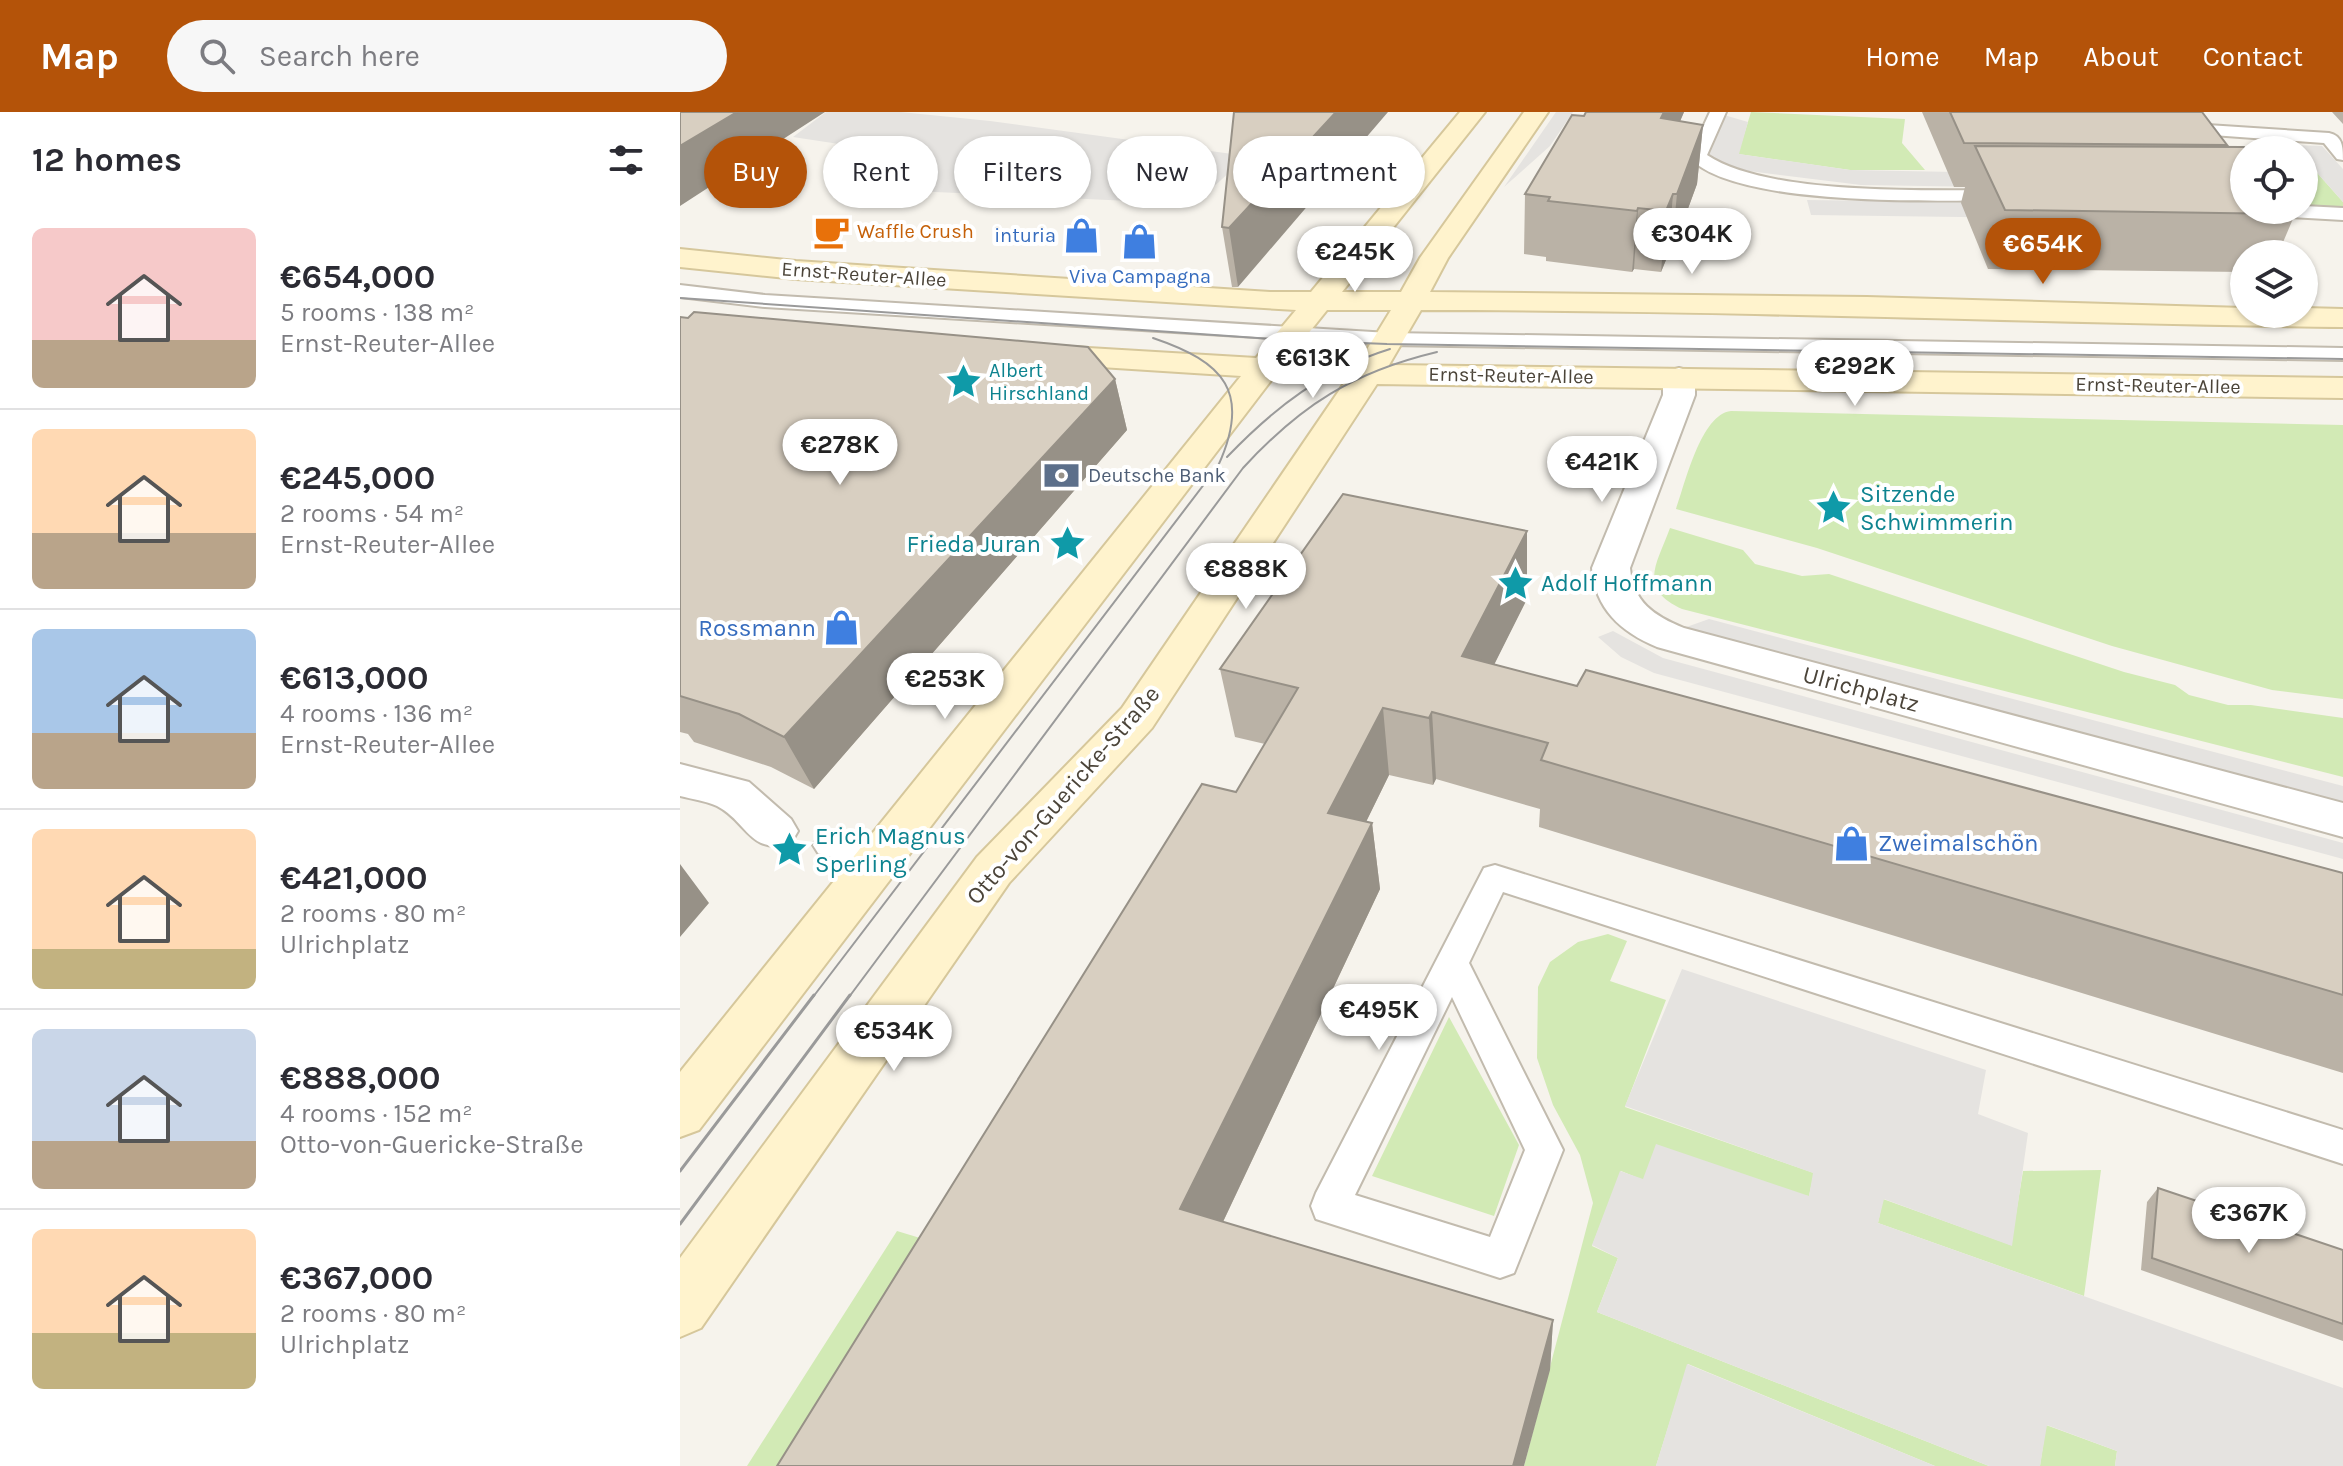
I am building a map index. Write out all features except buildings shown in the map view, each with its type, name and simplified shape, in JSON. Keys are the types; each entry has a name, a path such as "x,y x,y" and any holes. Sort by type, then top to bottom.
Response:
{"street":[{"path":"1305,336 1320,301 1473,112"},
{"name":"Otto-von-Guericke-Straße","path":"680,1307 993,870 1137,718 1367,374 1434,258 1536,112"},
{"name":"Ernst-Reuter-Allee","path":"680,258 796,270 1320,301 1588,301 2343,318"},
{"path":"680,1113 1262,369 1305,336 1410,302"},
{"name":"Ernst-Reuter-Allee","path":"1010,351 1367,374 2343,388"},
{"name":"Ulrichplatz","path":"1679,378 1679,395 1611,568 1617,597 1627,612 1642,625 1671,638 2343,820"},
{"path":"680,780 733,794 775,831"}],"lane":[{"path":"1718,112 1698,157 1710,168 1726,174 1848,194 2020,195"},
{"path":"2160,127 2190,122 2329,138 2343,155"},
{"path":"2190,122 2209,154"},
{"path":"2318,213 2343,214"},
{"path":"680,291 765,301 1305,336 2343,354"},
{"path":"829,845 880,859"},
{"path":"1452,962 1544,1150 1500,1259 1330,1206 1452,962 1495,877 2343,1147"}],"green space":[{"path":"1751,112 1905,119 1902,143 1925,170 1850,170 1738,154"},
{"path":"2318,174 2343,202 2343,206 2318,206"},
{"path":"1731,411 2343,425 2343,699 2272,690 2112,646 1817,548 1676,509 1703,437 1720,415"},
{"path":"1670,528 1743,550 1755,564 1802,576 1829,574 2124,672 2175,685 2189,695 2228,705 2251,705 2343,718 2343,777 1682,609 1659,593 1655,584 1656,564"},
{"path":"1608,934 1627,941 1610,981 1666,1000 1625,1107 1814,1173 1809,1196 1643,1180 1621,1171 1592,1246 1618,1258 1597,1312 1989,1466 1935,1466 1688,1364 1656,1466 1524,1466 1593,1203 1580,1155 1553,1105 1537,1058 1538,987 1550,962 1578,942"},
{"path":"1449,1017 1519,1145 1494,1216 1372,1176"},
{"path":"2101,1170 2084,1296 1878,1223 1883,1199 2011,1245 2023,1171"},
{"path":"897,1231 953,1248 817,1466 747,1466"},
{"path":"2046,1425 2117,1451 2115,1466 2040,1466"}],"shaded area":[{"path":"826,112 901,112 1107,137 1107,200 1091,199 1091,136 954,136 954,193 938,192 938,136 823,136 823,142 807,139 807,136 794,136"},
{"path":"1556,112 1573,112 1550,146 1504,187"},
{"path":"1724,115 1748,122 1739,154 1850,170 2177,176 2186,190 1861,185 1733,169 1706,157"},
{"path":"2318,146 2322,146 2343,169 2343,202 2318,174"},
{"path":"1217,152 1233,154 1233,169 1217,184"},
{"path":"1807,200 2230,206 2230,221 1811,215"},
{"path":"1709,619 2343,786 2343,805 1678,630"},
{"path":"1613,631 1663,658 2343,843 2343,859 1654,673 1621,657 1598,637"},
{"path":"1682,969 1986,1070 1978,1114 2028,1133 2012,1246 1884,1199 1878,1223 2343,1388 2343,1466 2115,1466 2117,1451 2047,1425 2040,1466 1989,1466 1597,1312 1618,1258 1592,1245 1620,1171 1643,1179 1656,1144 1809,1196 1813,1173 1625,1106"},
{"path":"1687,1364 1935,1466 1656,1466"}],"tram line":[{"path":"680,298 1287,340 1387,344 2343,359"},
{"path":"813,997 1218,466 1232,418 1231,399 1225,383 1198,358 1153,338"},
{"path":"1227,457 1263,422 1301,392 1343,368 1390,349"},
{"path":"849,997 1243,468 1286,426 1330,394 1379,370 1437,352"},
{"path":"680,1171 814,995"},
{"path":"680,1224 850,995"}],"place":[{"name":"Waffle Crush","path":"831,231"},
{"name":"inturia","path":"1082,235"},
{"name":"Viva Campagna","path":"1140,241"},
{"name":"Albert Hirschland","path":"963,381"},
{"name":"Deutsche Bank","path":"1062,475"},
{"name":"Sitzende Schwimmerin","path":"1834,508"},
{"name":"Frieda Juran","path":"1067,544"},
{"name":"Adolf Hoffmann","path":"1515,583"},
{"name":"Rossmann","path":"842,628"},
{"name":"Zweimalschön","path":"1852,843"},
{"name":"Erich Magnus Sperling","path":"789,850"}]}
